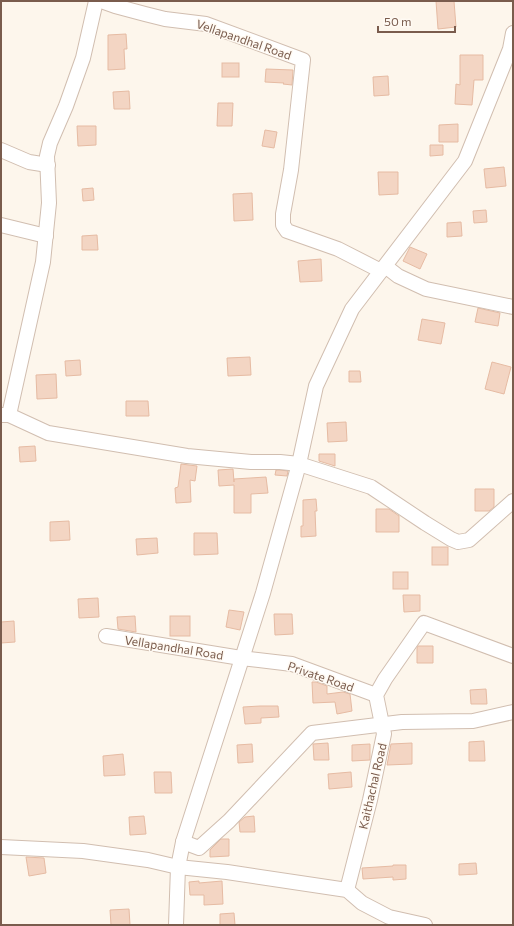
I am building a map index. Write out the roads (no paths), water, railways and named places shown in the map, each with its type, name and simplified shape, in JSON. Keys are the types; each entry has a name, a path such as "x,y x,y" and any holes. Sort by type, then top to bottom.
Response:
{"street":[{"path":"96,1 83,58 66,106 50,143 47,156 49,203 43,262 5,415 48,433 187,456 251,462 280,462 299,464 371,486 431,527 458,542 468,540 513,501"},
{"name":"Vellapandhal Road","path":"101,1 165,19 206,24 303,60 294,146 283,214 283,225 287,231 338,249 382,269"},
{"path":"176,925 178,867 183,842 263,593 299,464 316,386 352,309 465,161 510,49 513,33"},
{"path":"1,150 29,162 48,165"},
{"path":"1,225 46,236"},
{"path":"382,269 389,269 398,276 426,289 513,307"},
{"path":"376,695 384,680 424,623 513,656"},
{"name":"Vellapandhal Road","path":"106,636 241,658"},
{"name":"Private Road","path":"241,658 292,664 376,695"},
{"name":"Kaithachal Road","path":"347,890 384,734 376,695"},
{"path":"183,842 199,848 229,821 312,733 402,722 473,721 513,712"},
{"path":"1,847 83,850 148,860 178,867 227,872 347,890 362,903 390,917 425,925"}]}
